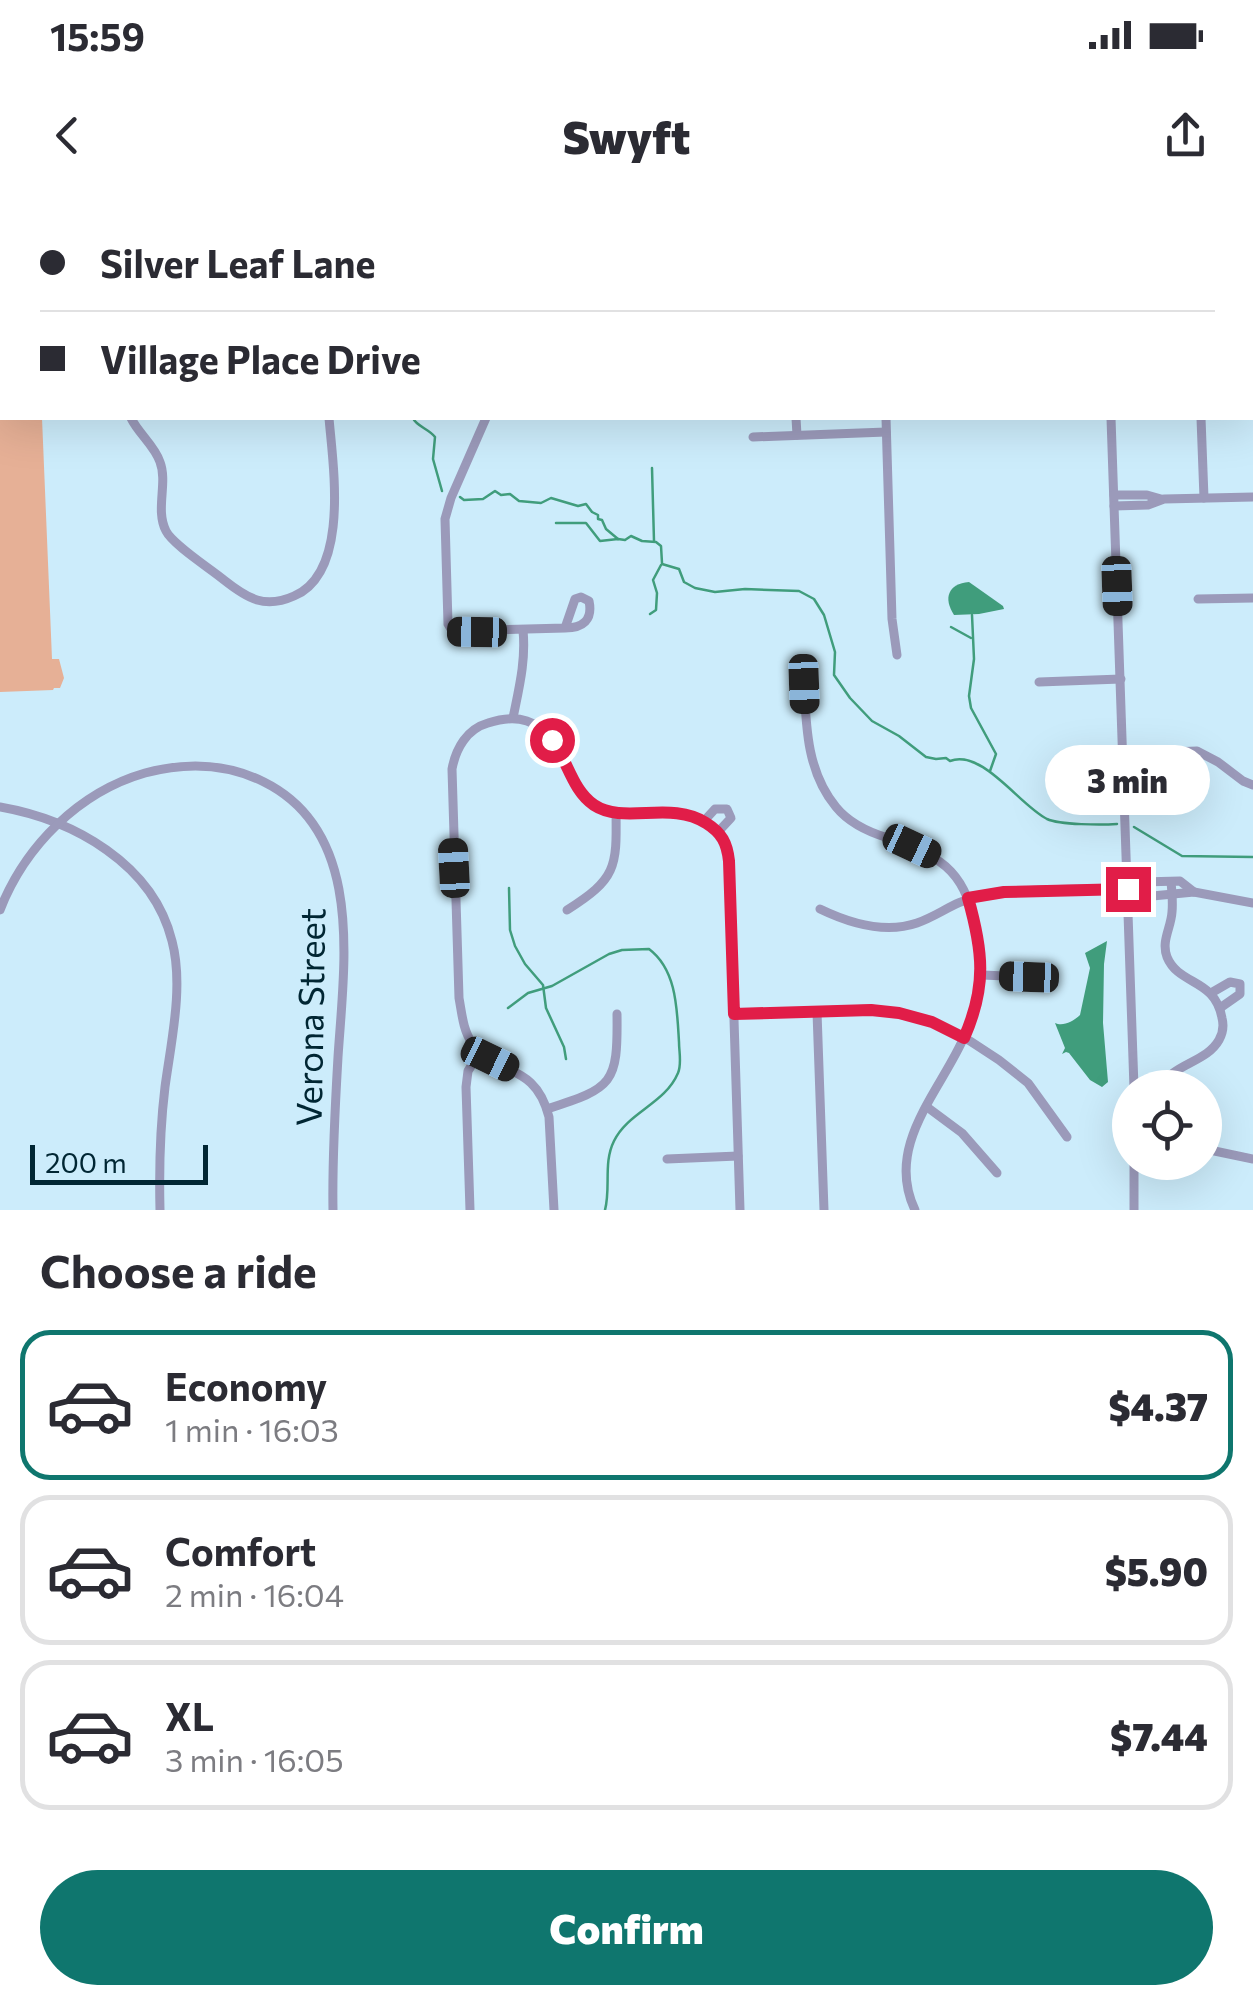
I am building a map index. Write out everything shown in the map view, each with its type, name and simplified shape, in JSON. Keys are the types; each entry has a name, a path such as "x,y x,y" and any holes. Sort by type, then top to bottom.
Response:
{"street":[{"path":"132,420 159,458 166,532 251,600 268,602 302,593 314,582 324,562 333,528 329,420"},
{"path":"485,420 445,519 449,627 457,631 564,628"},
{"path":"796,420 797,435"},
{"path":"886,420 892,619 897,654"},
{"path":"1111,420 1133,1070"},
{"path":"1202,420 1204,498"},
{"path":"753,437 886,432"},
{"path":"1114,501 1148,504 1164,499 1253,497"},
{"path":"1198,600 1253,598"},
{"path":"512,718 523,672 523,630"},
{"path":"1039,682 1121,679"},
{"path":"804,684 810,753 835,806 864,829 937,858 960,881 979,940 982,975 978,1000 964,1038 906,1154 905,1179 916,1210"},
{"path":"554,1210 547,1109 540,1093 525,1077 480,1052 470,1041 459,998 452,769 460,746 474,730 483,724 512,718 534,724 544,732 560,750 578,790 593,804 616,812 679,812 704,822 724,839 729,861 740,1210"},
{"path":"1124,754 1198,750 1253,786"},
{"name":"Verona Street","path":"0,910 24,865 56,824 110,787 136,776 164,768 217,767 245,773 279,790 306,812 334,864 344,924 333,1210"},
{"path":"0,807 56,824 102,846 142,881 163,915 173,944 176,1001 162,1120 160,1210"},
{"path":"704,822 716,809 727,808 730,818 718,832"},
{"path":"567,910 602,886 614,866 616,812"},
{"path":"820,909 869,926 902,926 968,898 1004,892 1128,889 1142,882 1180,881 1194,892"},
{"path":"1172,882 1166,955 1175,970 1212,993 1223,1026 1214,1047 1175,1070"},
{"path":"1128,889 1154,901 1194,892 1253,904"},
{"path":"982,975 1029,977"},
{"path":"1212,993 1230,982 1240,984 1240,994 1220,1008"},
{"path":"734,1014 871,1010 932,1022 999,1060 1028,1083 1067,1137"},
{"path":"817,1012 824,1210"},
{"path":"547,1109 594,1093 609,1078 615,1066 617,1014"},
{"path":"470,1210 466,1088 468,1071 480,1052"},
{"path":"927,1107 962,1133 997,1173"},
{"path":"1222,1153 1253,1159"},
{"path":"667,1158 738,1156"},
{"path":"1134,1180 1134,1210"}],"shaded area":[{"path":"0,420 42,420 52,659 59,659 64,678 60,688 53,690 0,692"},
{"path":"969,582 1004,609 954,615 949,593"},
{"path":"1107,941 1103,1023 1108,1082 1102,1087 1090,1080 1069,1053 1062,1054 1065,1048 1055,1023 1068,1023 1080,1015 1090,968 1085,953"}],"waterway":[{"path":"415,420 435,437 433,459 442,491"},
{"path":"652,468 654,541"},
{"path":"460,497 483,499 495,491 519,501 541,503 551,498 578,506 586,504 618,539"},
{"path":"556,523 586,523 600,541 631,536 656,542 661,546 662,563"},
{"path":"662,564 679,569 684,582 695,588 715,592 799,591 814,599 824,615 835,652 834,675 872,721 926,757 962,759 988,770 1047,819 1117,824"},
{"path":"650,614 656,610 653,580 661,565"},
{"path":"972,615 974,659 969,696 971,708 996,754 990,771"},
{"path":"951,627 971,638"},
{"path":"1134,827 1182,856 1253,857"},
{"path":"509,888 510,930 515,946 543,985 546,1008 566,1059"},
{"path":"508,1008 528,993 552,986 622,950 649,949 665,968 676,1004 679,1069 664,1093 628,1122 614,1141 605,1210"}],"route":[{"path":"552,740 578,790 593,804 616,812 679,812 698,818 724,839 729,861 734,1014 871,1010 932,1022 964,1038 978,1000 982,975 979,940 968,898 1004,892 1128,889"}]}
